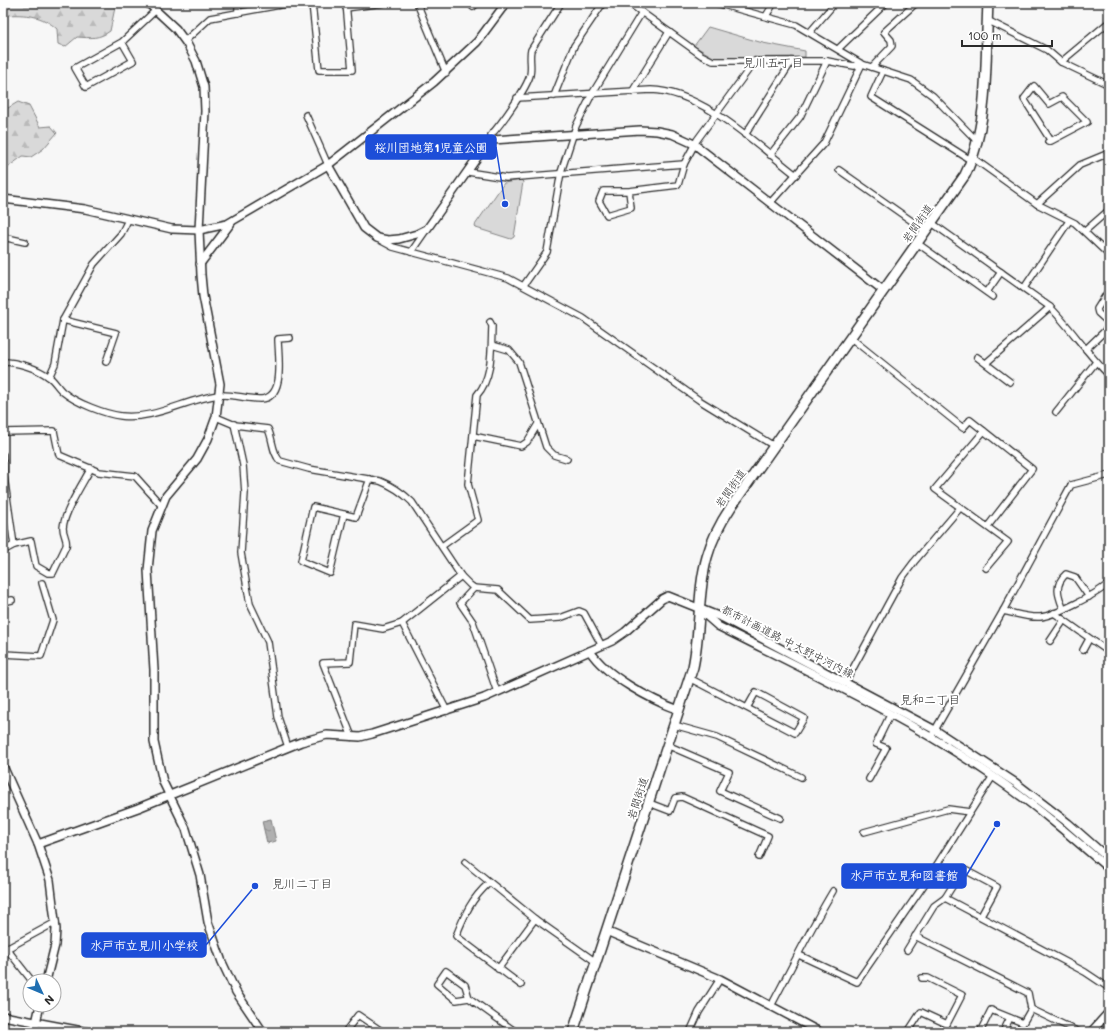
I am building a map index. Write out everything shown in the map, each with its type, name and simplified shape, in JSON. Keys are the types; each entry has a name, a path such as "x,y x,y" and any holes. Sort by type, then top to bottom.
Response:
{"main road":[{"name":"岩間街道","path":"573,1032 649,803 678,710 690,678 697,644 699,609 705,563 715,534 731,507 961,181 972,160 978,141 982,112 988,3"}],"street":[{"path":"148,3 185,41 196,60 204,91 199,230 200,264 203,296 219,372 219,395 216,417 203,448 191,466 172,488 161,505 152,531 148,570 154,670 154,742 160,772 168,795 186,829 200,875 208,922 222,962 236,992 263,1032"},
{"path":"238,3 238,13"},
{"path":"185,41 210,18 291,3"},
{"path":"312,3 319,70 352,70 346,5 383,3"},
{"path":"417,3 446,73"},
{"path":"470,3 473,6 477,3"},
{"path":"3,199 80,208 172,229 199,230 231,223 328,165 446,73 486,32 506,3"},
{"path":"492,140 491,135 517,98 530,76 532,62 529,56 531,50 561,3"},
{"path":"554,96 574,46 603,3"},
{"path":"629,3 706,58 713,61 826,61 854,66 862,64"},
{"path":"716,3 732,5 796,25 862,64 911,80 924,88 978,141"},
{"path":"766,16 774,3"},
{"path":"810,32 835,3"},
{"path":"838,49 886,3"},
{"path":"872,67 892,46 891,40 884,32 914,6 911,3"},
{"path":"122,42 133,61 86,87 75,68 122,42 156,10"},
{"path":"524,285 547,252 561,175 573,134 592,94 642,12"},
{"path":"987,20 1047,50 1061,62 1106,84 1109,78"},
{"path":"1061,62 1109,22"},
{"path":"632,92 669,32"},
{"path":"628,191 630,208 608,215 599,201 602,191 628,191 678,185 684,164 694,144 755,61"},
{"path":"745,135 792,61"},
{"path":"770,155 800,117 826,61"},
{"path":"770,204 824,143 862,64"},
{"path":"883,71 871,97 972,160 1037,204 1085,231 1109,255"},
{"path":"1034,86 1049,104 1062,97 1087,122 1049,141 1024,99 1034,86"},
{"path":"517,98 656,90 671,92 717,114 796,175"},
{"path":"306,115 328,165 364,228 377,238 393,247 508,278 524,285 584,318 693,396 774,446"},
{"path":"412,252 486,145 492,140 640,130 657,131 672,134 694,144 884,291"},
{"path":"1037,204 1080,165 1109,153"},
{"path":"468,172 506,178 561,175 684,164"},
{"path":"839,170 926,231"},
{"path":"1085,231 1109,210"},
{"path":"49,377 55,364 63,320 94,264 121,234 128,220"},
{"path":"1024,288 1069,221"},
{"path":"200,264 231,223"},
{"path":"932,223 1050,307 1065,322 1096,362 1109,375"},
{"path":"377,238 388,240 406,238 427,229"},
{"path":"3,237 25,242"},
{"path":"917,243 993,297"},
{"path":"987,292 1001,272"},
{"path":"1109,290 1097,308 1098,313 1109,322"},
{"path":"986,364 1050,307"},
{"path":"63,320 116,333 106,362"},
{"path":"442,546 478,520 468,484 477,396 485,386 491,358 492,326 490,322"},
{"path":"1086,349 1109,327"},
{"path":"3,362 28,367 49,377 63,392 72,398 104,412 120,416 142,416 219,395 261,399 270,396 278,385 278,338 290,338"},
{"path":"851,338 963,428 970,420 1032,469 988,526"},
{"path":"492,345 509,350 519,362 546,447 550,452 567,459"},
{"path":"977,357 1010,382"},
{"path":"1056,412 1096,362"},
{"path":"216,417 234,424 268,429 271,435 276,458 280,461 309,469 370,479 386,484 402,492 412,502 461,576 474,588 498,590 530,620 560,618 579,611 584,613 602,646"},
{"path":"234,424 243,465 246,494 241,553 250,604 268,642 278,718 288,747"},
{"path":"473,436 521,446 527,442 538,424"},
{"path":"3,432 54,431 59,455 99,472 135,476 161,505"},
{"path":"984,431 935,489 1008,542 986,568"},
{"path":"3,455 5,500 14,545"},
{"path":"3,551 14,545 31,541 36,566 48,573 53,573 67,543 63,529 66,517 91,468"},
{"path":"933,734 1003,611 1071,485 1109,475"},
{"path":"344,514 330,573 301,561 313,507 344,514 356,517 370,479"},
{"path":"845,682 902,578 960,508"},
{"path":"1063,608 1057,588 1060,579 1066,574 1075,578 1088,597"},
{"path":"352,737 323,663 350,662 354,624 383,628 402,623 461,576"},
{"path":"3,654 41,656 53,620 42,583"},
{"path":"1003,611 1041,617 1054,613 1108,587"},
{"path":"474,588 460,603 473,622 497,692"},
{"path":"38,844 138,808 288,747 327,735 352,737 372,734 447,711 497,692 602,646 619,637 666,597 674,598 699,609"},
{"path":"3,602 12,600"},
{"name":"都市計画道路 中大野中河内線","path":"699,609 724,618 845,682 1016,783 1070,824 1109,859"},
{"name":"都市計画道路 中大野中河内線","path":"699,609 718,626 890,715 933,734 993,776 1064,830 1109,869"},
{"path":"1054,613 1109,652"},
{"path":"1050,642 1064,620"},
{"path":"402,623 447,711"},
{"path":"1083,650 1089,639"},
{"path":"590,651 603,667 661,703 678,710"},
{"path":"690,678 747,708 795,733 804,718 756,692 747,708"},
{"path":"869,779 886,748 876,744 890,715"},
{"path":"674,725 717,737 801,777"},
{"path":"667,746 729,772 720,791 780,818"},
{"path":"3,766 38,844 50,880 56,922 55,945 48,973"},
{"path":"799,954 857,982 926,882 993,776"},
{"path":"649,803 670,811 675,798 682,797 768,836 759,857"},
{"path":"864,832 948,809 970,812"},
{"path":"465,862 489,883 596,962"},
{"path":"907,950 934,906 945,898 963,870 997,887 981,916"},
{"path":"489,883 477,893 468,907 456,936 521,985"},
{"path":"771,1006 799,954 806,936 833,891"},
{"path":"945,898 1085,972 1109,988"},
{"path":"498,969 535,918"},
{"path":"25,973 4,947 56,922"},
{"path":"606,931 720,979 820,1032"},
{"path":"915,936 1028,993 1031,1009 1023,1023 991,1010 980,1032"},
{"path":"469,998 456,1000 437,984 446,971 465,985 469,998 516,1032"},
{"path":"908,1032 921,1012 947,1024 962,995 928,978 922,978"},
{"path":"690,1032 698,1012 720,979"},
{"path":"1031,1009 1079,1032"},
{"path":"1091,1032 1109,1012"},
{"path":"34,1032 38,1013"},
{"path":"345,1032 358,1015 383,1032"},
{"path":"3,1016 88,1032"},
{"path":"1003,1032 1010,1018"}],"green space":[{"path":"13,3 116,3 110,31 95,37 77,37 65,47 58,44 57,29 51,24 33,16 6,15 3,11"},
{"path":"708,27 763,43 805,51 805,57 715,58 694,46"},
{"path":"18,102 29,106 40,127 51,126 57,133 43,149 31,157 23,156 8,167 3,167 3,111"},
{"path":"521,180 523,182 514,237 511,239 476,228 475,225 504,183"}],"water":[{"path":"271,819 276,841 267,843 262,821"}],"place":[{"name":"桜川団地第1児童公園","path":"505,204"},
{"name":"水戸市立見和図書館","path":"997,824"},
{"name":"水戸市立見川小学校","path":"255,886"}],"district":[{"name":"見川五丁目","path":"773,62"},
{"name":"見和二丁目","path":"930,699"},
{"name":"見川二丁目","path":"302,883"}]}
